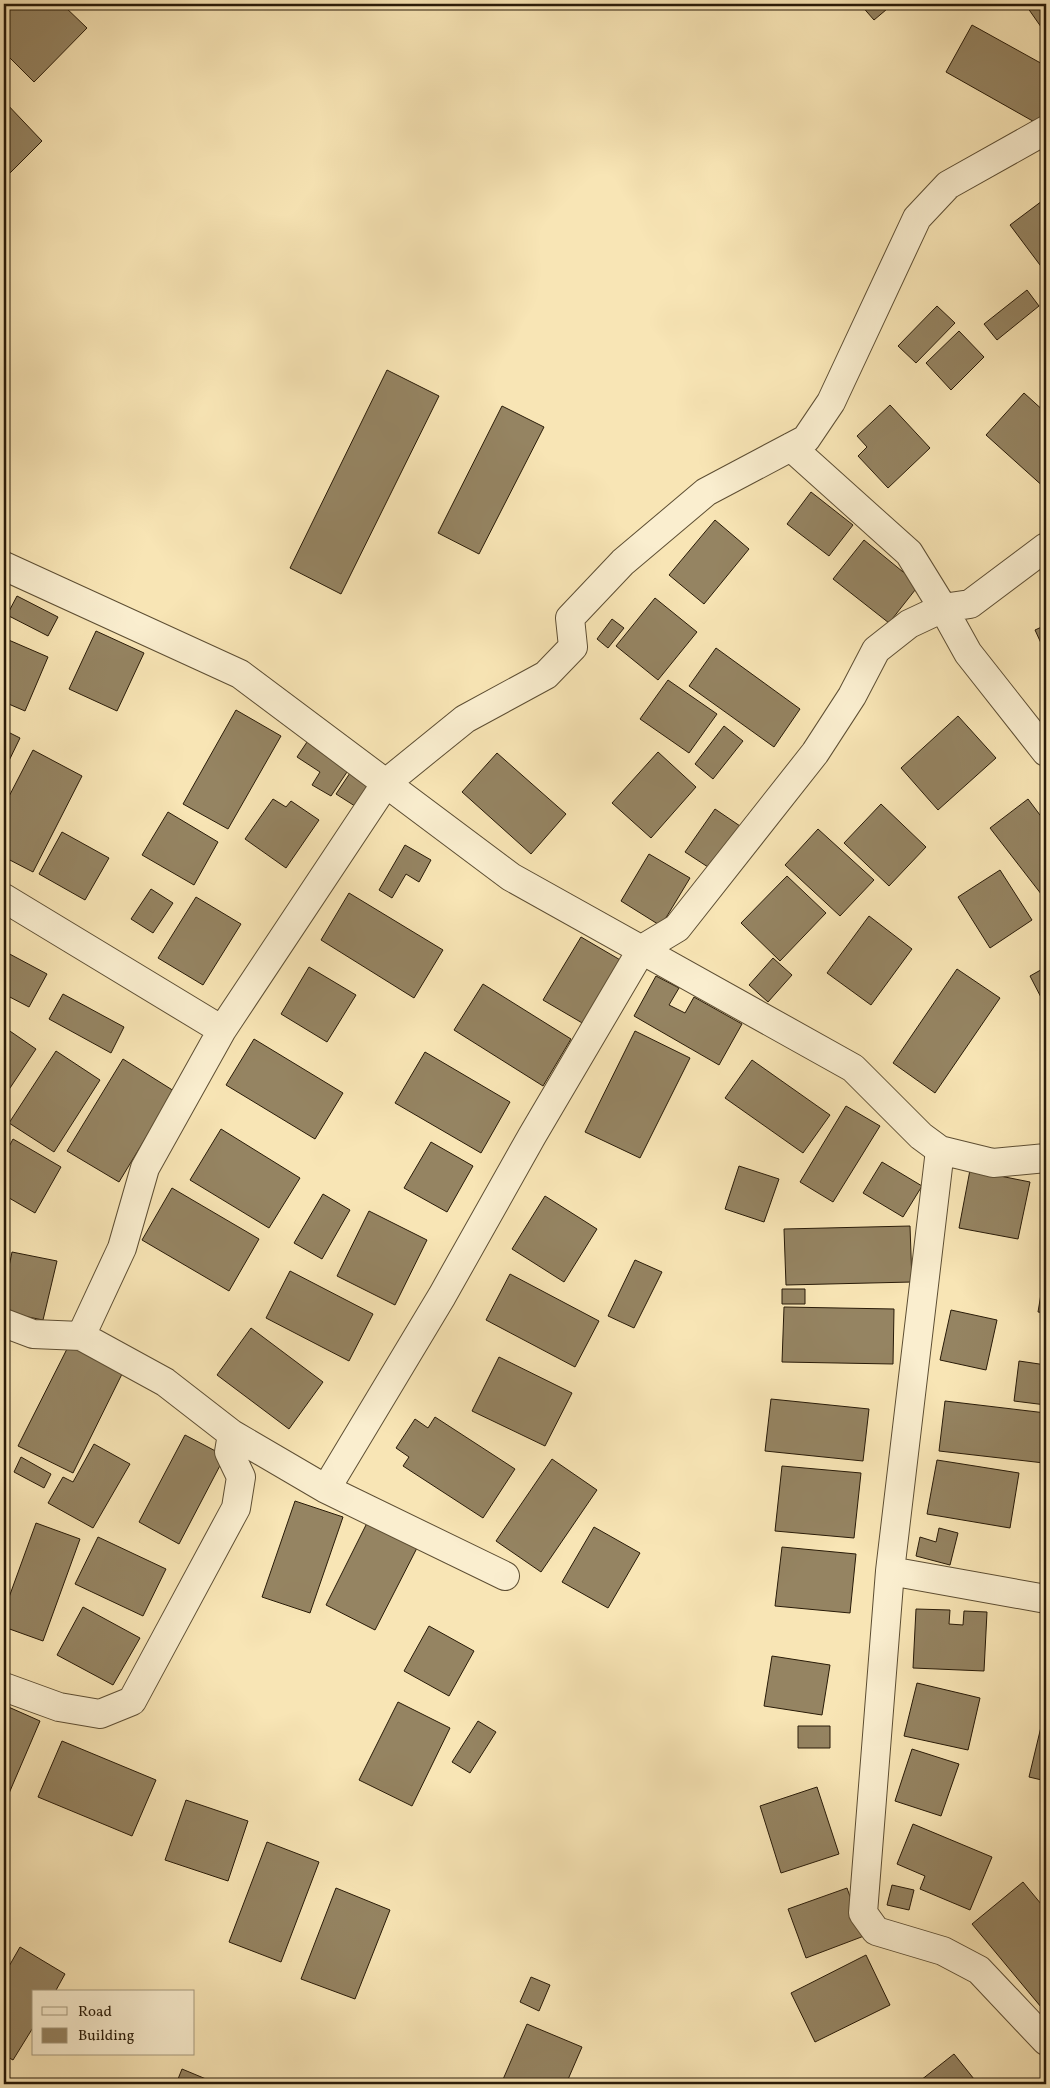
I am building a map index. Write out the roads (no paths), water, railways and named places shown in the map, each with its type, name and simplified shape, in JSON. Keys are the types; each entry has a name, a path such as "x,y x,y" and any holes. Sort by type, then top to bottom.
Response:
{"street":[{"path":"81,1336 122,1248 145,1168 222,1030 386,782 465,719 546,675 573,647 570,618 623,562 706,492 806,439 831,402 917,218 948,185 1046,130"},
{"path":"791,447 909,553 968,653 1046,752"},
{"path":"326,1489 442,1296 537,1128 642,949 677,928 815,753 852,696 876,650 909,624 943,608 970,604 1046,547"},
{"path":"4,566 240,674 511,877 853,1068 921,1136 940,1150 992,1163 1046,1158"},
{"path":"968,653 970,604"},
{"path":"4,898 222,1030"},
{"path":"940,1150 890,1571 863,1913 876,1931 943,1952 978,1970 1046,2041"},
{"path":"4,1323 33,1334 81,1336 165,1382 232,1434 326,1489 505,1576"},
{"path":"4,1687 59,1707 100,1714 132,1701 236,1508 241,1477 229,1452 232,1434"},
{"path":"890,1571 1046,1599"}]}
